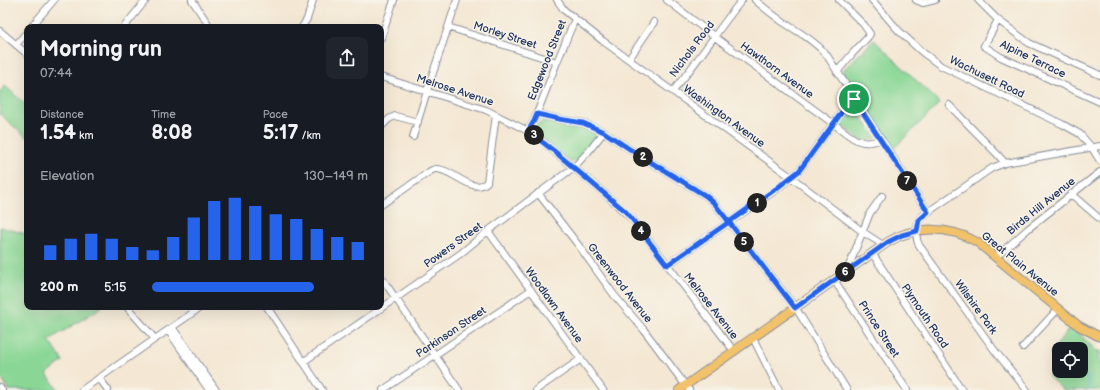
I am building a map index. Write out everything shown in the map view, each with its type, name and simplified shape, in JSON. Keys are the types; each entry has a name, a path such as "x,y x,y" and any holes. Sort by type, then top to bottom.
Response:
{"main road":[{"name":"Great Plain Avenue","path":"685,389 847,270 902,235 917,231 934,229 956,232 977,242 996,256 1080,327 1100,336"}],"street":[{"path":"34,24 54,0"},
{"path":"126,24 146,0"},
{"path":"304,24 313,0"},
{"path":"384,29 394,0"},
{"path":"413,137 457,0"},
{"name":"Washington Avenue","path":"557,0 564,10 883,246"},
{"name":"Hawthorn Avenue","path":"667,0 714,37 859,141 869,143 880,140"},
{"name":"Nichols Road","path":"673,91 686,77 729,15 742,0"},
{"path":"755,0 780,20 808,38 826,54 880,140 928,212"},
{"path":"837,72 870,34 864,25 839,0"},
{"name":"Wachusett Road","path":"872,0 899,31 922,52 941,66 1080,134 1092,148 1100,161"},
{"path":"916,0 923,3 935,0"},
{"path":"978,0 998,20 1029,43 1100,75"},
{"path":"195,1 208,24"},
{"name":"Edgewood Street","path":"528,131 537,114 556,62 575,18"},
{"name":"Alpine Terrace","path":"998,20 984,46 1000,57 1100,102"},
{"path":"629,59 654,22"},
{"name":"Morley Street","path":"448,27 556,62"},
{"path":"0,31 24,52"},
{"path":"16,45 24,36"},
{"name":"Melrose Avenue","path":"384,78 486,110 528,131 538,138 620,207 632,219 734,352"},
{"path":"667,265 799,171 846,106 854,99"},
{"path":"949,105 1005,164"},
{"path":"537,114 583,123 604,132 706,196 714,203 795,308 847,390"},
{"path":"384,203 435,169 450,172 465,182 484,185 487,182 496,115"},
{"path":"384,124 389,119 396,116 418,122"},
{"name":"Powers Street","path":"384,306 460,254 538,193 574,168 604,132"},
{"path":"917,231 919,220 928,212 992,168 1005,164 1100,146"},
{"name":"Birds Hill Avenue","path":"996,256 1100,172"},
{"name":"Greenwood Avenue","path":"538,193 579,246 614,295 644,330 685,389"},
{"path":"1071,194 1100,219"},
{"path":"847,270 870,213 882,196"},
{"name":"Woodlawn Avenue","path":"488,231 603,390"},
{"name":"Wilshire Park","path":"917,231 916,238 919,245 995,351 1027,390"},
{"name":"Plymouth Road","path":"872,253 962,390"},
{"name":"Prince Street","path":"834,280 907,390"},
{"path":"384,282 458,390"},
{"name":"Parkinson Street","path":"383,390 531,290"},
{"path":"1023,347 1058,309"},
{"path":"130,310 155,339"},
{"path":"82,390 196,310"},
{"path":"269,310 319,389"},
{"name":"Powers Street","path":"303,362 378,310"},
{"path":"170,329 204,378 216,390"},
{"path":"753,338 779,390"},
{"path":"536,390 581,360"},
{"path":"100,378 108,390"},
{"path":"204,378 209,390"}],"green space":[{"path":"874,40 940,103 892,150 843,73 844,69"},
{"path":"5,86 24,103 24,135 0,114 0,91"},
{"path":"853,105 876,138 864,141 855,136 838,122"},
{"path":"545,121 585,127 596,133 597,137 578,159 570,162 536,134 534,130 537,125"},
{"path":"0,227 24,233 24,310 97,310 49,340 63,361 47,374 58,390 9,390 0,377"},
{"path":"1071,326 1088,342 1059,342"},
{"path":"1088,342 1097,351 1100,351 1100,390 1063,390 1048,376 1052,371 1052,378 1088,378"}],"waterway":[{"path":"1086,378 1089,390"}],"route":[{"path":"854,99 846,106 799,171 729,222 714,203 706,196 604,132 583,123 537,114 528,131 625,211 667,265 729,222 795,308 888,242 902,235 917,231 919,220 928,212 854,99"}]}
